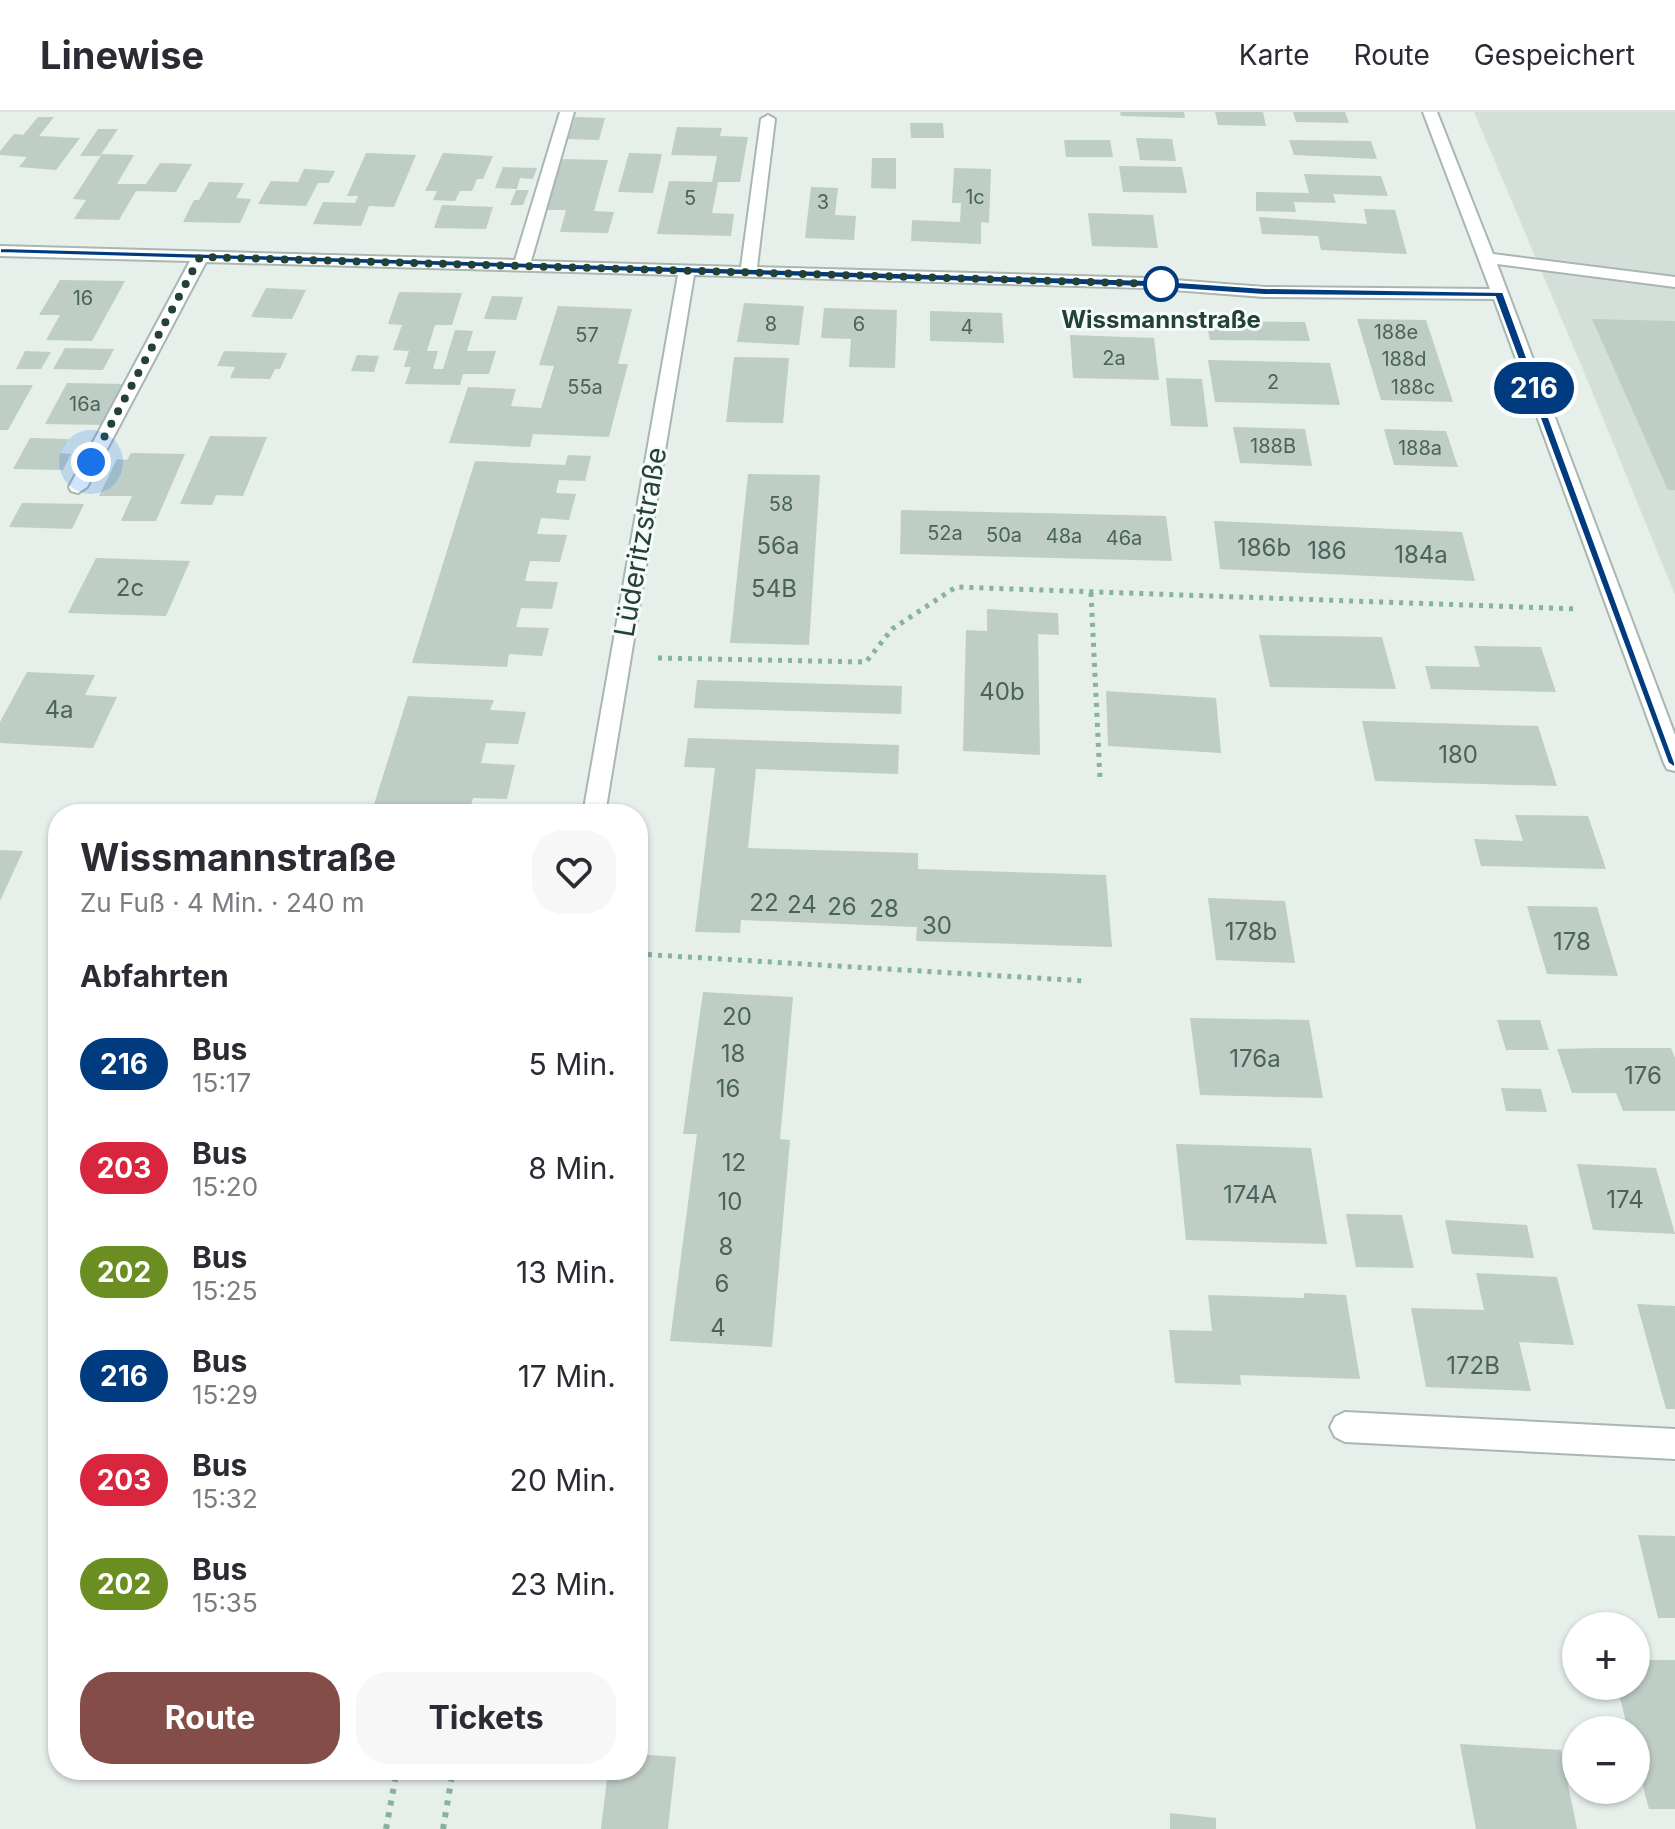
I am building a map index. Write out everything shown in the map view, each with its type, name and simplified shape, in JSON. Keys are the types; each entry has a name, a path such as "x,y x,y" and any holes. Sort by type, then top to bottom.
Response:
{"street":[{"path":"521,266 567,112"},
{"path":"1430,112 1488,258 1675,763"},
{"path":"748,272 768,119"},
{"path":"0,251 1148,283 1264,292 1500,294"},
{"path":"78,487 200,257"},
{"path":"1488,258 1675,282"},
{"name":"Lüderitzstraße","path":"596,804 687,271"},
{"path":"1345,1427 1675,1444"}],"path":[{"path":"621,657 866,662 892,629 956,587 1533,609 1616,609"},
{"path":"1091,593 1100,779"},
{"path":"648,955 1086,981"},
{"path":"386,1829 395,1780"},
{"path":"443,1829 451,1780"}],"shaded area":[{"path":"1474,112 1675,112 1675,595 1587,379"}],"building":[{"path":"1120,112 1184,112 1185,118 1121,116"},
{"path":"1215,112 1263,112 1266,126 1218,125"},
{"path":"1293,112 1345,112 1349,123 1296,122"},
{"path":"38,117 54,117 39,136 80,138 56,170 19,167 27,157 0,155 14,134 23,135"},
{"path":"575,117 605,118 599,140 568,139"},
{"path":"910,123 943,123 944,138 911,138"},
{"path":"677,127 722,128 720,136 748,137 740,182 718,182 712,213 734,214 731,236 657,234 669,181 712,182 717,156 671,155"},
{"path":"98,129 118,129 100,156 80,156"},
{"path":"1136,138 1172,139 1176,161 1140,160"},
{"path":"1064,140 1110,140 1113,157 1066,157"},
{"path":"1289,140 1371,141 1377,159 1294,155"},
{"path":"366,153 416,155 394,207 369,206 361,226 313,224 323,202 355,203 358,196 347,196"},
{"path":"443,153 493,156 483,179 477,179 472,191 460,191 455,201 433,200 437,191 425,191"},
{"path":"629,153 662,154 653,193 618,192"},
{"path":"102,154 134,155 117,184 146,184 160,163 192,164 176,192 136,191 119,220 74,219 86,200 73,199"},
{"path":"872,158 896,158 896,189 871,188"},
{"path":"559,159 608,160 594,211 614,212 608,233 560,232 566,210 544,210"},
{"path":"1119,166 1182,167 1187,193 1123,192"},
{"path":"503,167 537,168 533,179 520,178 517,189 495,188"},
{"path":"954,168 991,169 989,223 981,222 981,244 911,241 912,220 960,222 961,203 952,203"},
{"path":"304,169 335,171 329,183 318,183 306,206 258,204 271,181 298,182"},
{"path":"1304,174 1381,176 1388,196 1333,194 1336,203 1294,202 1296,212 1256,211 1256,192 1309,193"},
{"path":"209,182 244,183 236,198 251,199 240,223 183,222 194,200 199,200"},
{"path":"811,187 838,188 835,215 856,216 854,240 805,238"},
{"path":"516,190 529,190 523,205 510,205"},
{"path":"442,205 493,207 486,229 434,228"},
{"path":"1364,209 1395,210 1407,254 1321,250 1318,236 1262,234 1259,217 1367,224"},
{"path":"1088,213 1153,215 1158,248 1092,246"},
{"path":"60,280 125,281 92,341 46,340 60,315 39,315"},
{"path":"266,288 306,290 292,319 251,317"},
{"path":"399,292 462,293 452,325 435,325 427,351 438,351 433,369 443,369 455,330 473,331 467,351 496,351 489,374 463,374 460,385 405,384 411,367 404,367 409,351 393,350 402,325 388,324"},
{"path":"492,296 523,297 516,320 484,319"},
{"path":"744,303 804,306 799,345 737,342"},
{"path":"558,306 632,309 618,364 628,364 609,437 533,434 530,447 449,443 468,387 516,389 511,406 541,408 554,366 539,365"},
{"path":"824,308 897,310 895,368 849,367 851,339 821,338"},
{"path":"930,311 1002,313 1004,343 930,341"},
{"path":"1357,319 1426,320 1453,402 1381,400"},
{"path":"1592,319 1675,321 1675,490 1668,490"},
{"path":"1206,321 1305,322 1310,341 1210,340"},
{"path":"1070,335 1154,338 1159,380 1073,378"},
{"path":"65,348 114,349 103,370 53,369"},
{"path":"25,351 51,352 41,369 16,369"},
{"path":"224,351 287,353 280,369 275,369 270,379 230,378 235,367 217,366"},
{"path":"357,355 379,356 374,372 351,371"},
{"path":"734,357 789,358 783,423 726,422"},
{"path":"1208,360 1330,363 1340,405 1215,402"},
{"path":"1166,378 1202,379 1208,427 1171,426"},
{"path":"67,383 126,384 105,425 45,424"},
{"path":"0,385 33,385 8,430 0,430"},
{"path":"1233,427 1305,429 1312,466 1240,463"},
{"path":"1384,429 1446,431 1458,467 1394,465"},
{"path":"210,436 267,437 243,496 216,495 212,505 180,504"},
{"path":"30,438 68,439 60,453 71,454 63,470 13,469"},
{"path":"131,453 185,454 156,521 121,521 132,496 99,496 117,459 127,460"},
{"path":"568,455 591,456 585,481 559,480 556,493 576,494 569,520 541,518 537,534 567,535 560,562 530,561 525,581 558,582 552,609 521,608 516,627 549,628 542,656 509,654 507,667 412,663 475,461 565,465"},
{"path":"748,474 820,475 809,645 730,643"},
{"path":"22,503 84,504 72,529 9,527"},
{"path":"901,510 1166,516 1172,561 900,554"},
{"path":"1214,521 1462,532 1475,581 1220,569"},
{"path":"96,558 190,561 166,616 68,613"},
{"path":"987,609 1058,613 1059,635 1038,634 1040,755 963,751 966,630 987,631"},
{"path":"1259,635 1382,637 1396,689 1270,687"},
{"path":"1474,646 1541,647 1556,692 1431,689 1425,666 1480,667"},
{"path":"27,672 95,675 85,695 117,697 93,748 0,743 0,722"},
{"path":"697,680 902,686 901,714 694,708"},
{"path":"1106,691 1216,698 1221,753 1108,746"},
{"path":"408,696 494,700 490,710 526,712 518,744 486,743 481,763 515,765 507,799 473,798 471,804 374,804"},
{"path":"1362,721 1538,726 1557,786 1375,781"},
{"path":"688,738 899,745 898,774 756,769 748,848 918,853 918,869 1106,875 1112,947 916,941 917,927 741,920 740,933 695,932 715,768 684,767"},
{"path":"1515,815 1588,816 1606,869 1481,866 1474,839 1523,841"},
{"path":"0,850 23,851 0,901"},
{"path":"1208,898 1285,901 1295,963 1216,960"},
{"path":"1527,906 1597,907 1618,976 1547,974"},
{"path":"703,992 793,997 780,1139 790,1140 772,1347 670,1341 697,1134 683,1134"},
{"path":"1190,1018 1309,1020 1323,1098 1200,1095"},
{"path":"1497,1020 1540,1020 1549,1050 1506,1050"},
{"path":"1671,1048 1675,1058 1675,1111 1623,1111 1616,1093 1572,1093 1557,1049"},
{"path":"1501,1088 1541,1089 1547,1112 1506,1111"},
{"path":"1176,1144 1311,1148 1327,1244 1186,1240"},
{"path":"1577,1164 1656,1168 1675,1234 1593,1230"},
{"path":"1346,1214 1402,1215 1414,1268 1356,1267"},
{"path":"1445,1220 1527,1225 1534,1258 1452,1254"},
{"path":"1476,1273 1557,1277 1574,1345 1519,1342 1531,1391 1426,1387 1411,1308 1484,1310"},
{"path":"1304,1293 1346,1295 1360,1379 1240,1375 1241,1385 1175,1383 1169,1330 1212,1331 1208,1295 1304,1298"},
{"path":"1637,1304 1675,1306 1675,1409 1666,1409"},
{"path":"1638,1535 1675,1536 1675,1618 1658,1618"},
{"path":"1650,1660 1675,1660 1675,1809 1649,1809 1650,1716 1624,1716 1620,1700 1650,1700"},
{"path":"1460,1744 1561,1750 1562,1804 1572,1804 1577,1829 1476,1829"},
{"path":"648,1755 676,1757 668,1829 601,1829 607,1780 648,1780"},
{"path":"1170,1813 1216,1818 1216,1829 1170,1829"}],"bus line":[{"name":"216","path":"0,251 1148,283 1264,292 1500,294 1675,763"}],"place":[{"name":"Wissmannstraße","path":"1161,284"}],"route":[{"path":"91,462 200,257 1161,284"}]}
